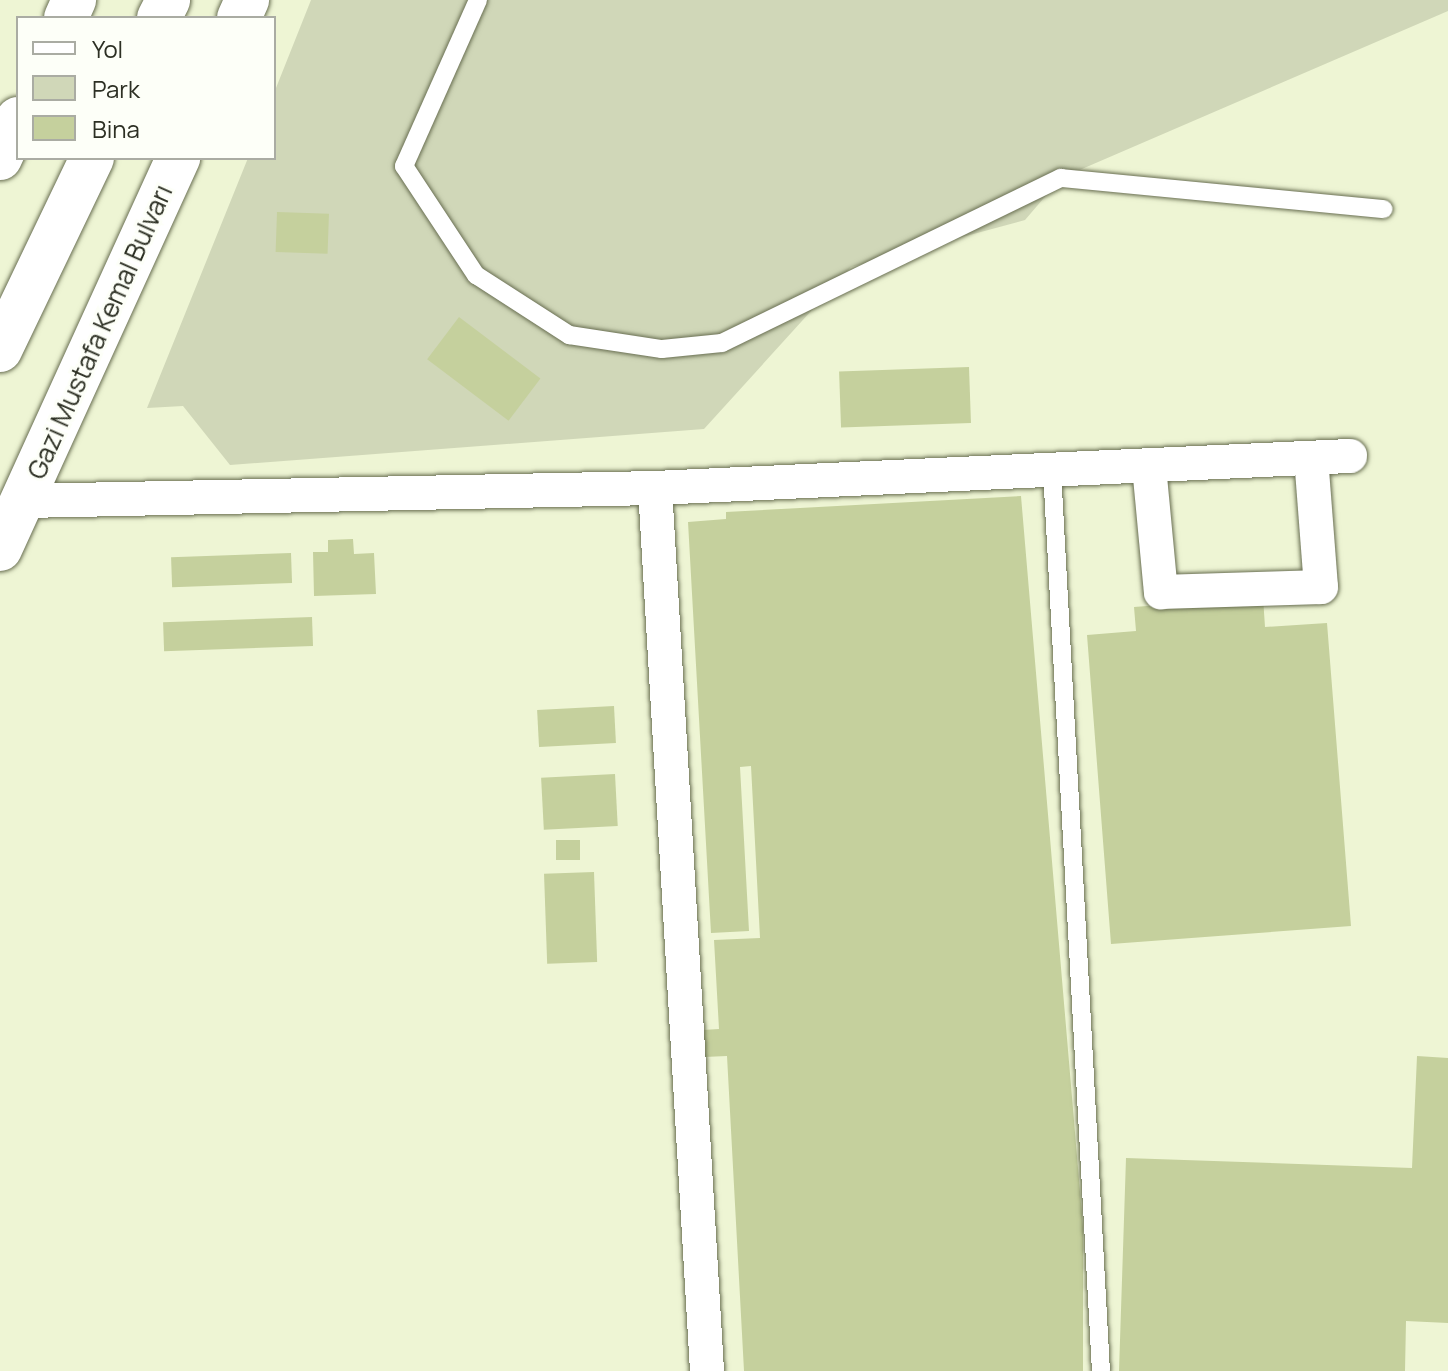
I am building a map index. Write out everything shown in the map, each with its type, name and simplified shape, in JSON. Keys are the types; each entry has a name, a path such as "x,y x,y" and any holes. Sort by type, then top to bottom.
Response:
{"main road":[{"path":"0,158 16,123"},
{"path":"0,350 91,160"},
{"name":"Gazi Mustafa Kemal Bulvarı","path":"0,549 177,160"}],"street":[{"path":"24,501 655,488 1350,456"},
{"path":"1149,466 1161,592 1321,587 1311,458"},
{"path":"655,488 707,1371"}],"lane":[{"path":"478,0 404,166 476,275 569,335 662,349 722,343 1061,178 1384,209"},
{"path":"1052,470 1101,1371"}],"green space":[{"path":"311,0 1448,0 1448,11 1061,178 1025,220 851,267 704,429 230,465 183,406 147,408 247,160 276,160 276,88"}],"building":[{"path":"277,212 329,214 328,254 276,252"},
{"path":"459,317 540,378 509,421 427,359"},
{"path":"969,367 971,423 841,428 839,372"},
{"path":"1021,496 1083,1227 1083,1371 744,1371 727,1056 704,1057 703,1030 719,1029 714,940 760,938 751,766 740,767 749,931 711,933 688,522 726,519 726,512"},
{"path":"353,539 354,554 374,553 376,594 314,596 313,552 328,552 328,540"},
{"path":"291,553 292,583 172,587 171,557"},
{"path":"1263,597 1265,627 1327,623 1351,926 1111,944 1087,635 1136,631 1134,607"},
{"path":"312,617 313,646 164,651 163,622"},
{"path":"614,706 616,743 539,747 537,710"},
{"path":"615,774 618,826 544,830 541,778"},
{"path":"556,840 580,840 580,860 556,860"},
{"path":"594,872 597,962 547,964 544,874"},
{"path":"1417,1056 1448,1058 1448,1323 1406,1321 1405,1371 1119,1371 1126,1158 1412,1168"}]}
